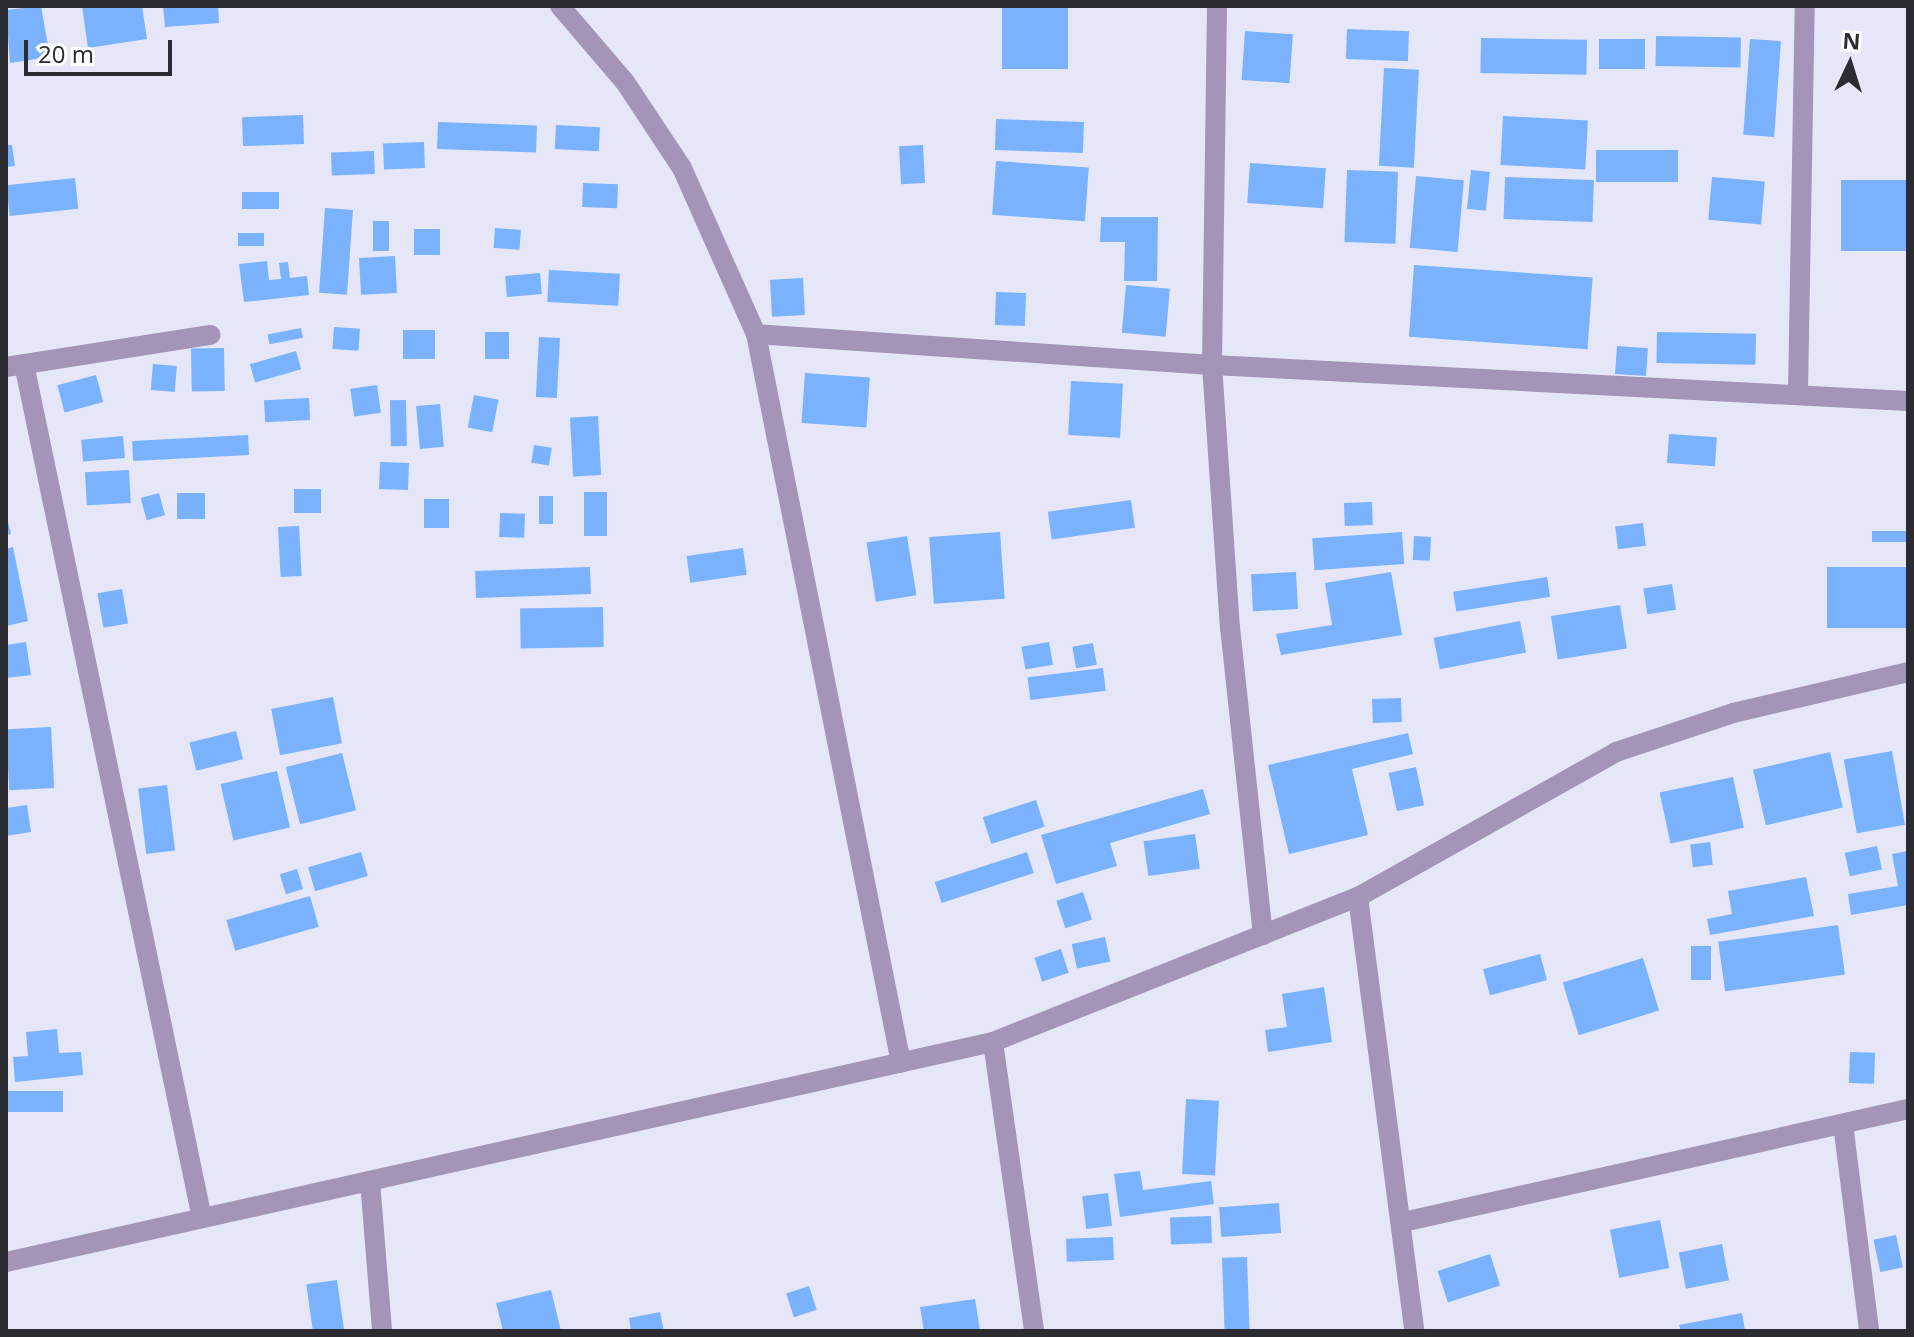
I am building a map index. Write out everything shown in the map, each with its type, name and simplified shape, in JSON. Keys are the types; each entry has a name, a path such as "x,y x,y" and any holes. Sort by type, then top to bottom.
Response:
{"street":[{"path":"560,6 625,82 682,168 756,334 901,1063"},
{"path":"1217,6 1212,365 1230,627 1263,935"},
{"path":"1798,392 1805,6"},
{"path":"756,334 1212,365 1798,392 1908,401"},
{"path":"202,1218 15,365 211,335"},
{"path":"6,1262 993,1042 1358,897 1616,752 1733,713 1908,672"},
{"path":"1358,897 1403,1222 1414,1331"},
{"path":"993,1042 1034,1331"},
{"path":"1403,1222 1908,1109"},
{"path":"1843,1124 1869,1331"},
{"path":"370,1181 382,1331"}],"building":[{"path":"41,6 50,57 10,63 6,10"},
{"path":"82,6 142,6 147,39 88,48"},
{"path":"163,6 218,6 219,23 165,27"},
{"path":"1002,6 1068,6 1068,69 1002,69"},
{"path":"1347,29 1409,31 1408,61 1346,59"},
{"path":"1245,31 1293,34 1289,83 1242,80"},
{"path":"1656,36 1741,37 1740,67 1655,66"},
{"path":"1481,38 1587,40 1586,75 1480,73"},
{"path":"1599,39 1645,39 1645,69 1599,69"},
{"path":"1750,39 1781,41 1774,137 1743,135"},
{"path":"1384,68 1419,70 1414,168 1379,166"},
{"path":"303,115 304,144 243,146 242,117"},
{"path":"1503,116 1588,120 1585,169 1500,165"},
{"path":"996,119 1084,122 1083,153 995,150"},
{"path":"438,122 537,125 536,152 437,149"},
{"path":"556,125 600,127 599,151 555,149"},
{"path":"424,142 425,168 384,169 383,143"},
{"path":"6,145 12,145 15,166 6,167"},
{"path":"923,145 925,183 901,184 899,146"},
{"path":"1596,150 1678,150 1678,182 1596,182"},
{"path":"374,151 375,174 332,175 331,153"},
{"path":"996,161 1089,167 1085,221 992,215"},
{"path":"1250,163 1326,168 1323,208 1247,203"},
{"path":"1347,170 1398,172 1395,244 1344,242"},
{"path":"1471,170 1490,172 1486,211 1467,209"},
{"path":"1416,176 1464,180 1458,252 1410,248"},
{"path":"1505,177 1594,180 1592,222 1504,219"},
{"path":"1712,177 1765,182 1761,224 1708,220"},
{"path":"75,178 78,209 10,216 6,185"},
{"path":"1841,180 1908,180 1908,251 1841,251"},
{"path":"583,183 618,184 617,208 582,207"},
{"path":"242,192 279,192 279,209 242,209"},
{"path":"325,208 353,210 347,295 319,293"},
{"path":"1101,217 1158,217 1157,281 1124,281 1125,242 1100,242"},
{"path":"373,221 389,221 389,251 373,251"},
{"path":"495,228 521,230 520,250 494,248"},
{"path":"414,229 440,229 440,255 414,255"},
{"path":"238,233 264,233 264,246 238,246"},
{"path":"395,256 397,293 361,295 359,258"},
{"path":"267,261 269,280 281,279 279,263 288,262 290,278 307,276 309,295 244,302 239,264"},
{"path":"1414,265 1593,277 1588,349 1409,337"},
{"path":"549,270 620,274 618,306 547,302"},
{"path":"540,273 542,294 507,297 505,276"},
{"path":"803,278 805,315 772,317 770,280"},
{"path":"1126,285 1170,289 1166,337 1122,333"},
{"path":"996,292 1026,293 1025,326 995,325"},
{"path":"334,327 360,329 358,351 332,349"},
{"path":"301,328 303,338 270,344 268,334"},
{"path":"403,330 435,330 435,359 403,359"},
{"path":"485,332 509,332 509,359 485,359"},
{"path":"1657,332 1756,334 1755,365 1656,363"},
{"path":"539,337 560,338 557,398 536,397"},
{"path":"1617,346 1648,348 1646,376 1615,374"},
{"path":"224,348 225,391 192,392 191,349"},
{"path":"296,351 301,369 255,382 250,364"},
{"path":"153,364 177,366 175,392 151,390"},
{"path":"805,373 870,378 866,427 802,423"},
{"path":"96,375 103,402 65,412 57,385"},
{"path":"1071,381 1123,384 1120,438 1068,435"},
{"path":"377,385 381,413 354,416 350,389"},
{"path":"474,395 499,400 492,432 468,427"},
{"path":"309,398 310,420 265,422 264,400"},
{"path":"390,400 406,400 407,446 391,446"},
{"path":"440,404 444,447 420,449 416,406"},
{"path":"598,416 601,475 573,476 570,417"},
{"path":"1669,434 1717,437 1715,466 1667,463"},
{"path":"248,435 249,455 133,461 132,441"},
{"path":"123,436 125,458 83,462 81,440"},
{"path":"534,445 552,448 549,466 531,463"},
{"path":"380,462 409,463 408,490 379,489"},
{"path":"129,470 131,503 87,505 85,472"},
{"path":"294,489 321,489 321,513 294,513"},
{"path":"584,492 607,492 607,536 584,536"},
{"path":"159,493 165,515 147,520 141,498"},
{"path":"177,493 205,493 205,519 177,519"},
{"path":"539,496 553,496 553,524 539,524"},
{"path":"424,499 449,499 449,528 424,528"},
{"path":"1131,500 1135,528 1052,539 1048,512"},
{"path":"1372,502 1373,525 1345,526 1344,503"},
{"path":"500,513 525,514 524,538 499,537"},
{"path":"6,514 11,534 6,535"},
{"path":"1643,523 1646,546 1618,549 1615,526"},
{"path":"299,526 302,576 281,577 278,527"},
{"path":"1872,531 1908,531 1908,542 1872,542"},
{"path":"1000,532 1005,599 934,604 929,537"},
{"path":"1402,532 1404,564 1314,570 1312,538"},
{"path":"907,536 916,595 876,602 867,542"},
{"path":"1414,536 1431,537 1430,561 1413,560"},
{"path":"13,547 28,621 6,626 6,549"},
{"path":"743,548 747,575 690,583 687,556"},
{"path":"590,567 591,594 476,598 475,571"},
{"path":"1827,567 1908,567 1908,628 1827,628"},
{"path":"1296,572 1298,609 1253,611 1251,574"},
{"path":"1391,572 1402,635 1281,655 1276,634 1332,625 1325,583"},
{"path":"1547,577 1550,597 1456,612 1453,592"},
{"path":"1672,584 1676,610 1647,614 1643,589"},
{"path":"122,589 128,623 103,628 97,593"},
{"path":"1620,605 1627,648 1558,659 1551,616"},
{"path":"603,607 604,647 521,648 520,608"},
{"path":"1520,621 1526,652 1440,669 1434,638"},
{"path":"26,642 31,675 6,678 6,645"},
{"path":"1049,642 1053,665 1025,670 1021,647"},
{"path":"1093,643 1097,665 1076,668 1072,647"},
{"path":"1103,668 1106,691 1030,700 1028,677"},
{"path":"333,697 342,743 280,755 271,709"},
{"path":"1401,698 1402,722 1373,723 1372,699"},
{"path":"51,727 54,788 9,790 6,729"},
{"path":"236,731 243,759 196,771 189,743"},
{"path":"1408,733 1413,754 1352,769 1368,835 1289,854 1268,765"},
{"path":"1892,751 1905,825 1857,833 1844,760"},
{"path":"1830,752 1843,808 1766,825 1753,770"},
{"path":"342,753 356,810 300,824 286,767"},
{"path":"1416,767 1424,805 1397,811 1389,773"},
{"path":"277,771 290,828 234,841 220,784"},
{"path":"1733,777 1744,828 1670,843 1660,793"},
{"path":"167,785 175,851 146,854 138,789"},
{"path":"1203,789 1210,814 1110,843 1117,866 1056,884 1041,835"},
{"path":"1036,800 1045,827 991,844 983,817"},
{"path":"27,805 31,832 6,836 6,808"},
{"path":"1195,834 1200,869 1148,876 1144,841"},
{"path":"1710,842 1713,865 1693,867 1690,844"},
{"path":"1877,846 1882,869 1850,876 1845,853"},
{"path":"1908,851 1908,905 1851,915 1848,894 1898,886 1892,854"},
{"path":"361,852 368,876 315,891 308,867"},
{"path":"1027,852 1034,873 942,903 935,882"},
{"path":"297,869 303,889 286,894 280,874"},
{"path":"1806,877 1814,916 1710,935 1707,919 1732,914 1728,891"},
{"path":"1083,892 1092,920 1065,928 1056,901"},
{"path":"310,896 319,927 235,951 226,920"},
{"path":"1838,925 1845,975 1725,991 1718,942"},
{"path":"1105,937 1110,961 1077,969 1072,944"},
{"path":"1691,946 1711,946 1711,980 1691,980"},
{"path":"1061,949 1069,973 1042,981 1034,958"},
{"path":"1540,954 1547,980 1490,995 1483,969"},
{"path":"1643,958 1659,1011 1579,1035 1563,983"},
{"path":"1324,987 1332,1042 1268,1052 1265,1030 1287,1027 1282,994"},
{"path":"57,1029 59,1053 81,1052 83,1075 15,1082 13,1057 28,1056 26,1032"},
{"path":"1850,1052 1875,1053 1874,1084 1849,1083"},
{"path":"6,1091 63,1091 63,1112 6,1112"},
{"path":"1186,1099 1219,1101 1215,1176 1182,1174"},
{"path":"1140,1171 1143,1190 1211,1181 1214,1204 1120,1217 1114,1174"},
{"path":"1108,1193 1112,1226 1086,1229 1082,1196"},
{"path":"1279,1203 1281,1233 1221,1237 1219,1207"},
{"path":"1211,1216 1212,1243 1171,1244 1170,1217"},
{"path":"1660,1220 1669,1268 1619,1278 1610,1230"},
{"path":"1896,1235 1903,1267 1880,1272 1874,1240"},
{"path":"1113,1237 1114,1260 1067,1262 1066,1239"},
{"path":"1722,1244 1729,1280 1686,1289 1679,1252"},
{"path":"1490,1254 1500,1285 1448,1302 1438,1271"},
{"path":"1247,1257 1250,1331 1225,1331 1222,1258"},
{"path":"337,1280 344,1331 313,1331 306,1284"},
{"path":"809,1286 817,1310 794,1317 786,1293"},
{"path":"551,1290 561,1331 503,1331 496,1303"},
{"path":"975,1299 980,1331 924,1331 920,1307"},
{"path":"660,1312 664,1331 631,1331 629,1318"},
{"path":"1742,1313 1745,1331 1681,1331 1679,1325"}]}
